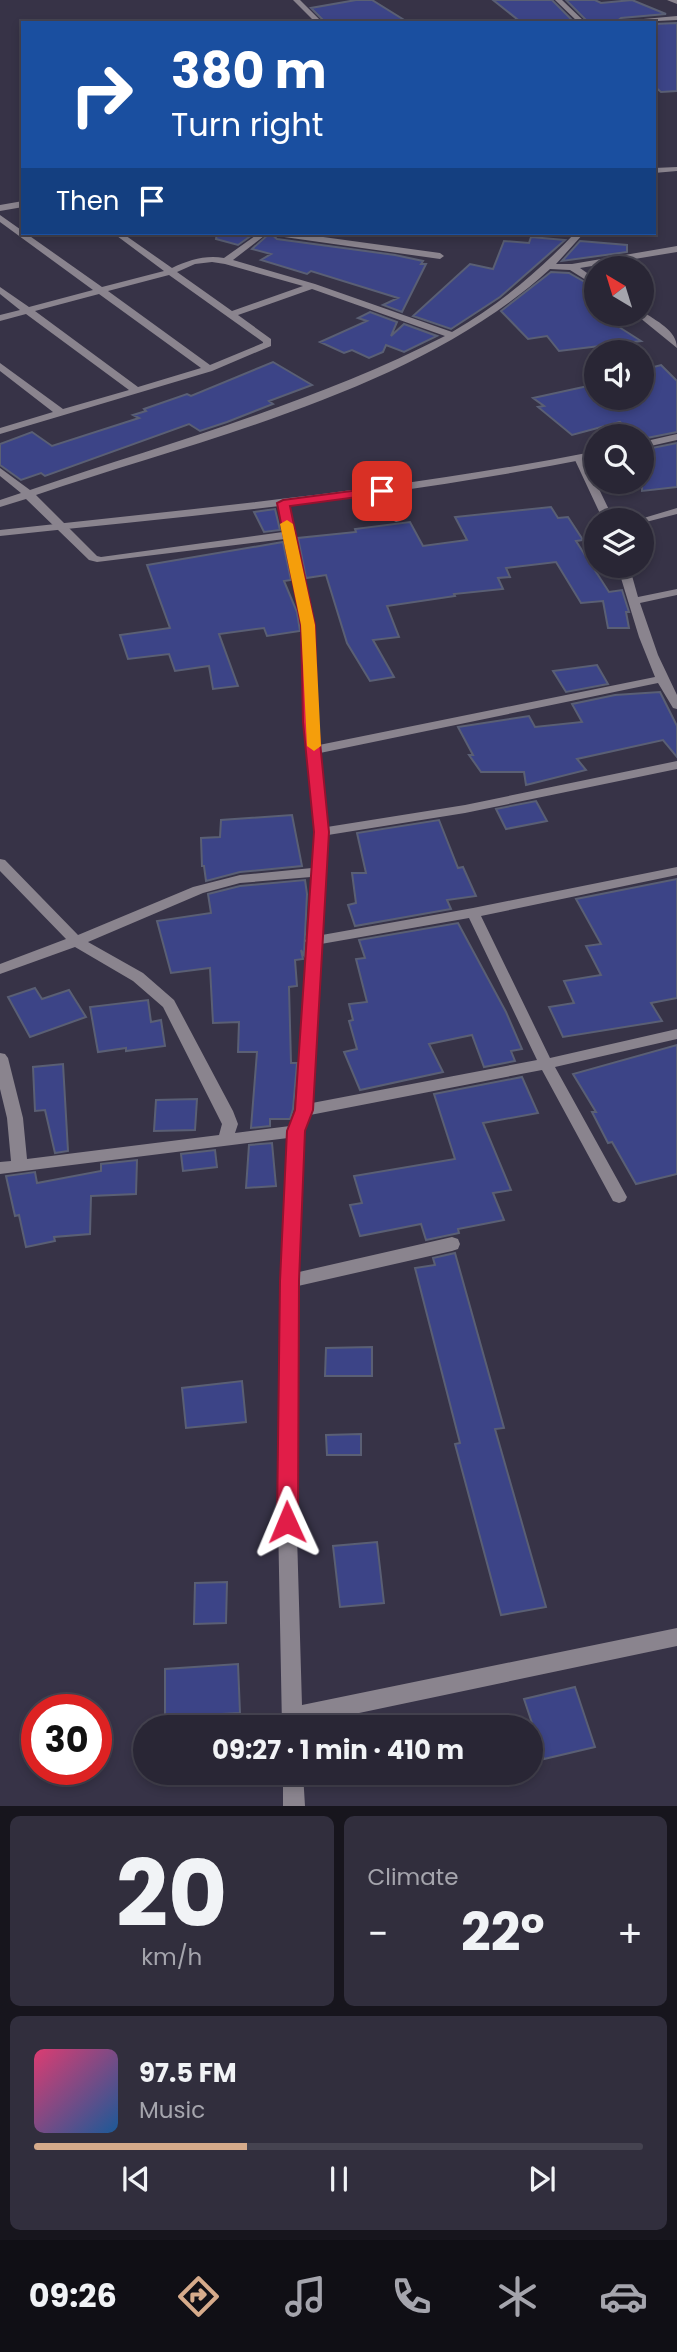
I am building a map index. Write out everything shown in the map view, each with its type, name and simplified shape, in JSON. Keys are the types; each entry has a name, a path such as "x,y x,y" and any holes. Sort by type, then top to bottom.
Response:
{"street":[{"path":"296,0 318,21"},
{"path":"558,0 581,21"},
{"path":"670,0 677,2"},
{"path":"643,21 677,18"},
{"path":"656,171 677,169"},
{"path":"0,208 21,204"},
{"path":"0,218 21,233"},
{"path":"24,235 209,369"},
{"path":"0,431 134,389 209,369 268,344 268,341 233,314 120,235"},
{"path":"226,261 261,235"},
{"path":"291,235 440,256"},
{"path":"0,504 199,441 302,405 454,336 495,310 550,266 578,235"},
{"path":"550,266 572,267 677,249"},
{"path":"0,318 172,271 192,262 212,259 312,286 454,336"},
{"path":"572,267 584,275"},
{"path":"233,314 312,286"},
{"path":"0,290 26,312 134,389"},
{"path":"654,323 673,335 677,345"},
{"path":"0,366 61,413"},
{"path":"654,442 677,437"},
{"path":"0,533 382,491 584,457"},
{"path":"579,458 603,508"},
{"path":"0,471 29,494 93,558 101,560 289,535"},
{"path":"382,491 396,519"},
{"path":"283,503 308,625 311,722 321,832 312,941 304,1110 296,1131 289,1281 286,1467 292,1715"},
{"path":"654,517 677,511"},
{"path":"627,578 661,679 675,697"},
{"path":"633,601 677,592"},
{"path":"314,750 661,679"},
{"path":"321,832 465,809 677,765"},
{"path":"0,863 76,941 138,977 169,1004 225,1111 230,1125 225,1140"},
{"path":"312,941 473,913 677,871"},
{"path":"0,969 218,884 240,879 317,872"},
{"path":"473,913 546,1064 619,1197"},
{"path":"304,1110 546,1064 677,1034"},
{"path":"0,1058 15,1118 19,1164"},
{"path":"0,1168 296,1131"},
{"path":"289,1281 452,1244"},
{"path":"323,1715 677,1636"},
{"path":"293,1785 294,1806"}],"building":[{"path":"372,0 406,21 324,21 311,8"},
{"path":"493,0 552,0 573,21 519,21"},
{"path":"566,0 595,0 601,3 632,0 666,14 621,18 617,21 587,21"},
{"path":"677,23 677,91 661,92 656,88 656,24"},
{"path":"217,235 252,235 238,245 216,239"},
{"path":"268,235 272,235 277,239 395,255 426,264 402,312 383,305 398,298 311,271 307,274 261,260 271,254 252,249"},
{"path":"531,237 565,240 500,297 451,329 413,316 470,264 493,269 504,241 529,243"},
{"path":"580,241 627,245 627,252 562,261"},
{"path":"551,272 569,273 584,282 584,326 617,326 639,340 584,340 584,348 559,351 547,336 528,339 501,311"},
{"path":"370,312 397,322 391,336 404,324 437,336 404,352 386,345 383,352 369,358 352,350 344,353 320,342 367,321 358,318"},
{"path":"273,362 312,385 269,401 273,404 227,422 200,431 189,424 45,476 41,473 21,480 0,465 0,444 32,432 52,446 139,418 133,415 187,394 191,396"},
{"path":"661,365 677,381 677,432 654,437 654,424 620,422 584,424 584,432 572,435 538,407 544,406 533,398 584,387 584,410 654,410 654,367"},
{"path":"677,443 677,487 654,490 654,448"},
{"path":"551,507 558,518 568,517 583,540 576,541 584,553 584,578 600,578 609,592 622,590 629,612 626,612 629,628 608,628 603,601 581,603 556,562 506,568 510,577 498,578 503,589 454,594 455,596 387,606 399,637 373,640 394,677 370,681 347,643 326,575 306,578 298,538 356,532 355,529 410,522 423,546 467,540 455,517"},
{"path":"275,509 280,530 264,532 254,512"},
{"path":"283,542 291,580 284,581 297,612 300,631 267,636 264,628 219,634 238,686 213,689 209,666 175,671 169,654 128,659 120,635 170,628 147,565"},
{"path":"597,665 608,684 566,692 553,671"},
{"path":"660,692 677,726 677,757 663,740 577,759 586,770 526,785 524,772 481,772 469,755 473,755 458,727 529,716 535,727 582,722 572,704 615,695"},
{"path":"536,801 547,821 506,829 496,809"},
{"path":"292,815 302,866 240,872 206,881 202,866 201,838 220,837 221,820"},
{"path":"439,820 458,868 463,867 476,896 447,900 451,909 355,926 348,905 356,903 352,873 366,873 357,833"},
{"path":"677,879 677,998 651,1003 662,1021 563,1037 549,1007 574,1003 564,981 601,975 586,946 601,944 576,899"},
{"path":"305,880 307,894 304,955 301,950 303,959 295,960 297,986 289,987 291,1063 297,1063 293,1109 290,1119 270,1119 270,1126 251,1128 257,1052 238,1052 239,1022 213,1023 210,968 171,973 157,921 211,913 208,894 240,886"},
{"path":"458,923 506,1012 522,1049 511,1051 515,1061 484,1067 472,1035 429,1044 443,1072 360,1090 344,1052 357,1049 349,1021 353,1020 349,1004 367,1002 356,959 365,958 359,940"},
{"path":"35,988 42,999 69,990 86,1017 30,1037 8,997"},
{"path":"148,1000 151,1022 161,1020 165,1046 98,1052 90,1007"},
{"path":"677,1045 677,1174 636,1184 612,1142 608,1143 592,1112 596,1112 573,1074"},
{"path":"63,1064 68,1151 55,1153 45,1110 35,1111 33,1067"},
{"path":"522,1077 538,1113 483,1123 511,1190 493,1193 504,1220 458,1229 459,1233 426,1240 421,1224 360,1236 350,1205 362,1203 354,1176 455,1159 434,1094"},
{"path":"197,1099 195,1130 154,1131 156,1100"},
{"path":"272,1143 276,1186 246,1188 249,1145"},
{"path":"215,1150 217,1167 183,1171 181,1154"},
{"path":"137,1160 136,1194 91,1196 90,1234 54,1237 55,1241 26,1247 19,1215 15,1216 6,1176 35,1172 37,1183 101,1171 101,1164"},
{"path":"455,1253 504,1428 495,1429 546,1607 501,1615 455,1444 460,1443 415,1268 435,1265 433,1258"},
{"path":"372,1347 372,1376 325,1376 326,1348"},
{"path":"242,1381 246,1422 186,1428 182,1388"},
{"path":"361,1434 361,1455 327,1455 326,1435"},
{"path":"377,1542 384,1603 340,1607 333,1546"},
{"path":"227,1582 226,1623 194,1624 195,1583"},
{"path":"238,1664 240,1713 165,1715 165,1669"},
{"path":"575,1687 595,1747 544,1759 543,1715 529,1715 524,1699"}],"slow traffic":[{"path":"287,524 308,625 314,746"}],"route":[{"path":"287,1522 289,1281 296,1131 304,1110 312,941 321,832 311,722 308,625 283,503 382,491"}]}
